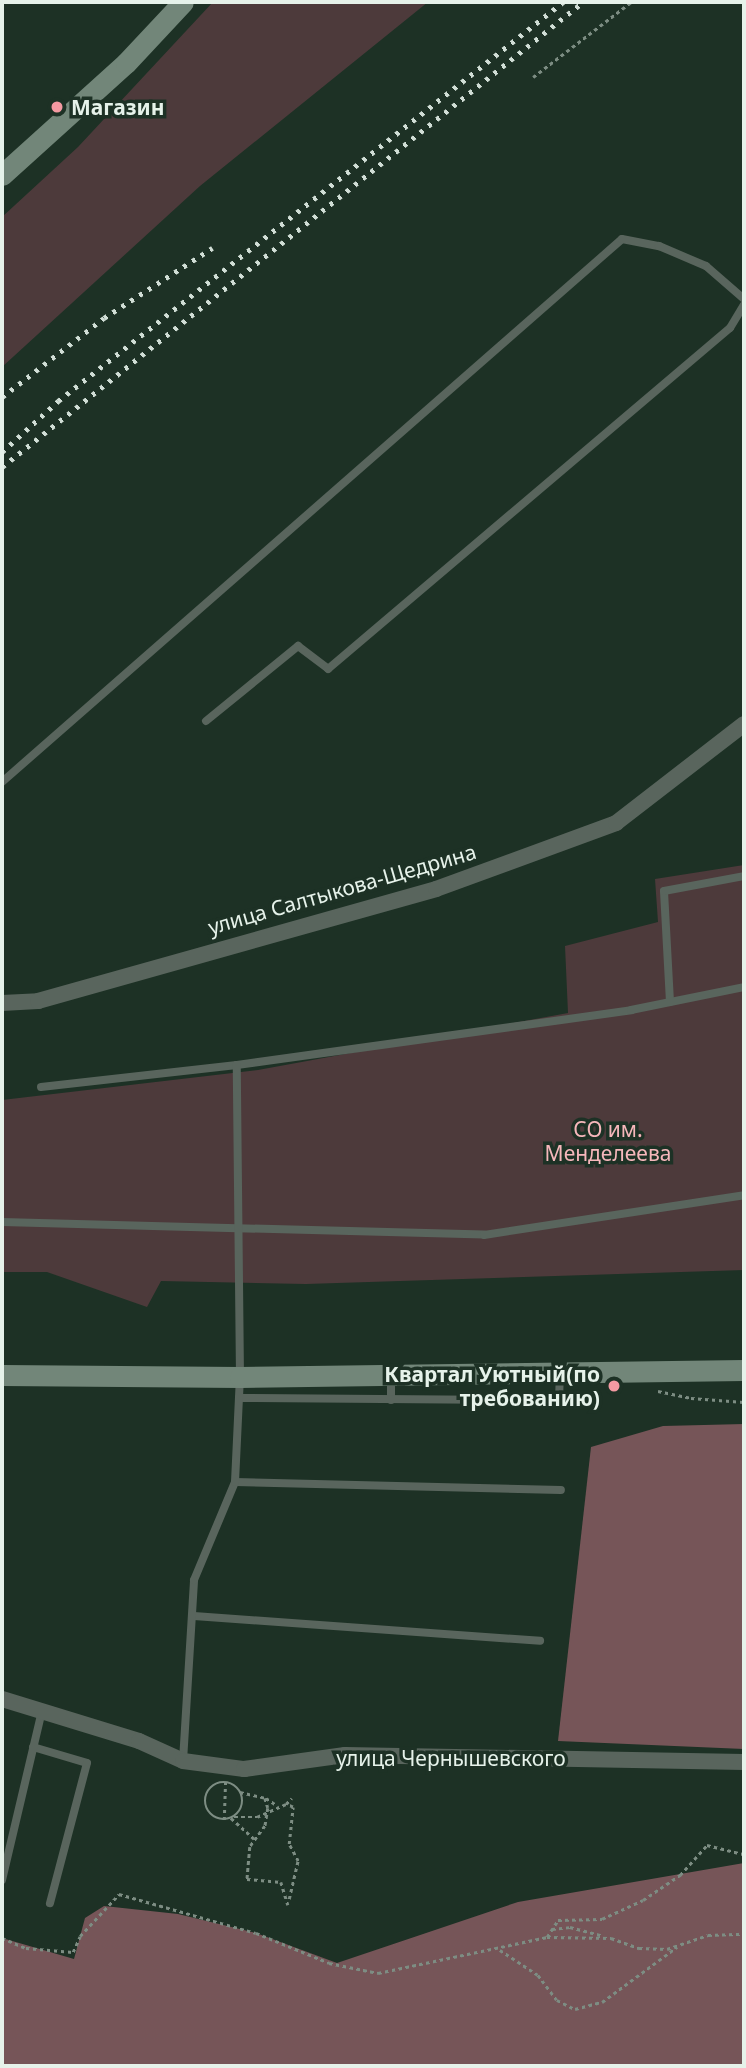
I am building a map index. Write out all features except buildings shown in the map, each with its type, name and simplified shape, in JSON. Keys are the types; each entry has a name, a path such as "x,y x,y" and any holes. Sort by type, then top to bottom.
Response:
{"street":[{"path":"2,175 126,64 183,2"},
{"name":"улица Салтыкова-Щедрина","path":"2,1003 38,1001 436,889 616,823 744,724"},
{"path":"2,1375 239,1388 391,1376 744,1370"},
{"name":"улица Чернышевского","path":"2,1699 139,1741 183,1761 244,1769 345,1755 744,1762"}],"lane":[{"path":"2,782 622,239 659,246 706,266 744,299"},
{"path":"206,721 298,646 328,669 730,328 744,305"},
{"path":"670,1002 664,891 744,876"},
{"path":"41,1087 237,1065 670,1002 744,987"},
{"path":"183,1761 194,1616 194,1580 236,1482 240,1229 237,1065"},
{"path":"2,1222 484,1235 744,1195"},
{"path":"239,1388 391,1400 559,1400 559,1374"},
{"path":"391,1376 391,1400"},
{"path":"236,1482 561,1490"},
{"path":"194,1616 540,1641"},
{"path":"2,1880 42,1711"},
{"path":"33,1747 87,1762 50,1903"}],"path":[{"path":"533,78 631,2"},
{"path":"651,1389 691,1398 744,1402"},
{"path":"225,1782 225,1820"},
{"path":"278,1806 265,1798 240,1792 225,1782 215,1784 205,1797 209,1813 225,1820 232,1817 257,1816 268,1808 278,1806 286,1804 292,1798"},
{"path":"232,1817 243,1804 240,1792"},
{"path":"265,1798 268,1808 265,1826 254,1839 247,1879 281,1882 289,1899"},
{"path":"286,1804 293,1807 289,1844 298,1861 288,1905"},
{"path":"232,1817 254,1839"},
{"path":"547,1937 558,1920 602,1919 643,1900 680,1874 707,1845 744,1854"},
{"path":"2,1938 36,1950 72,1952 80,1937 119,1894 256,1933 328,1963 378,1973 547,1937 611,1938"},
{"path":"552,1929 570,1927 639,1948 679,1945 708,1935 744,1934"},
{"path":"493,1949 506,1950 538,1975 557,2000 575,2008 603,2001 679,1945"}],"green space":[{"path":"213,2 428,2 200,186 2,367 2,217 78,147"},
{"name":"СО им. Менделеева","path":"744,865 744,1270 306,1284 161,1281 147,1307 47,1272 2,1272 2,1100 258,1070 568,1013 565,946 658,922 655,879"}],"shaded area":[{"path":"744,1424 744,1749 558,1741 591,1447 663,1426"},
{"path":"744,1863 744,2066 2,2066 2,1938 74,1959 85,1918 104,1906 178,1914 256,1933 337,1963 518,1902"}],"railway":[{"path":"2,452 58,401 563,2"},
{"path":"2,467 583,2"},
{"path":"2,397 104,318 212,248"}],"place":[{"name":"Магазин","path":"57,107"},
{"name":"Квартал Уютный(по требованию)","path":"614,1386"}]}
